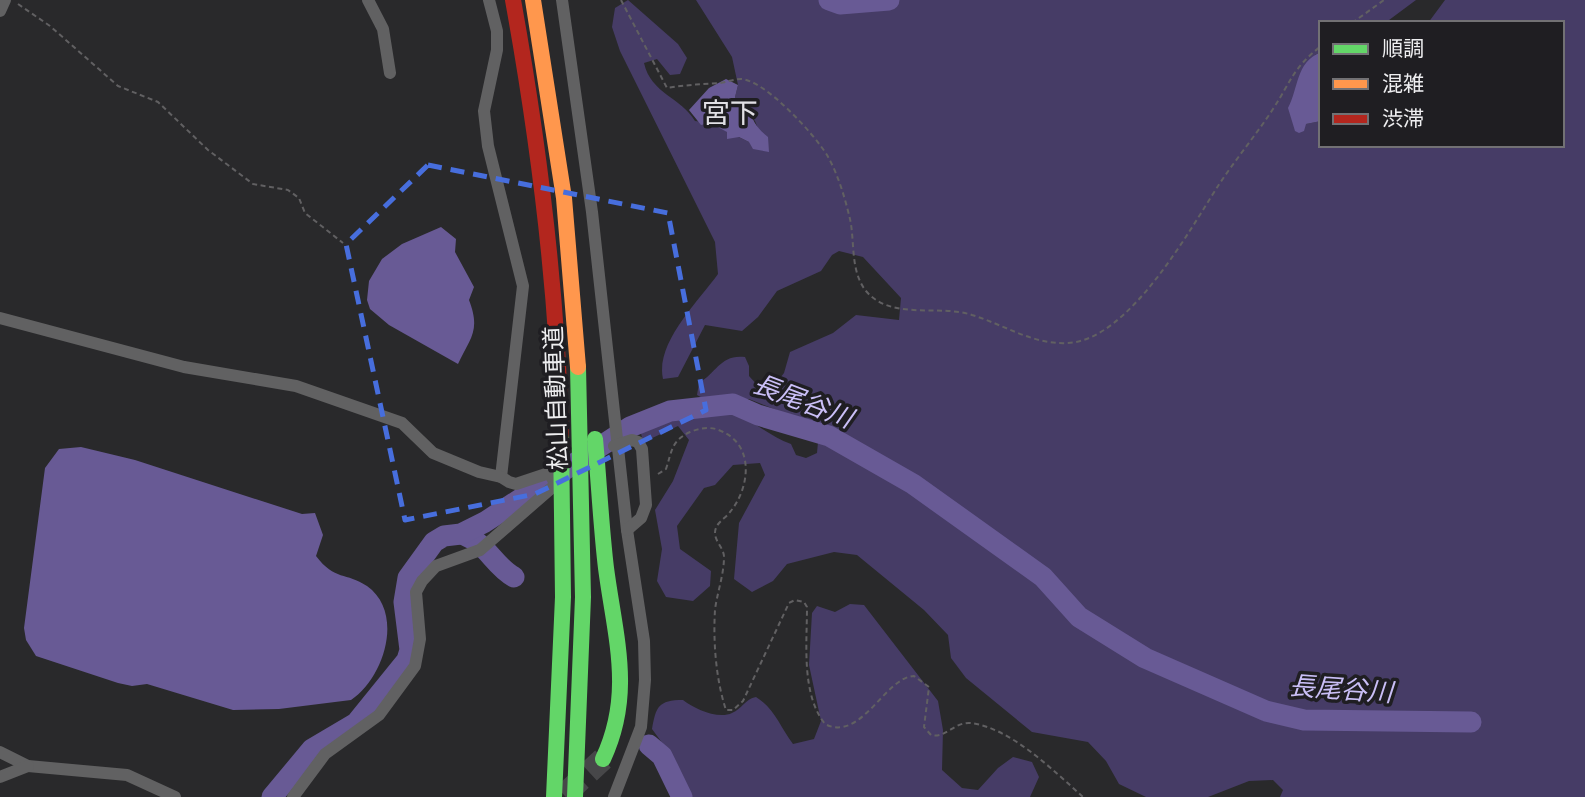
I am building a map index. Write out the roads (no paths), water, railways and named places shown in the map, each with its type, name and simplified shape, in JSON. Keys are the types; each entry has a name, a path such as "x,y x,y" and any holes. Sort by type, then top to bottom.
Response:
{"highway":[{"name":"松山自動車道","path":"513,0 544,201 558,355 561,448 555,484 559,681 554,797"},
{"path":"533,0 581,290 588,429 598,469 606,568 622,690 619,725 603,759"},
{"name":"松山自動車道","path":"575,797 582,601 582,479 588,429"}],"street":[{"path":"0,11 5,0"},
{"path":"368,0 383,29 390,73"},
{"path":"489,0 498,31 497,50 484,111 488,146 523,286 501,477"},
{"path":"562,0 616,410 627,530 644,641 644,708 641,727 614,797"},
{"path":"0,318 184,367 296,386 402,423 433,453 479,472 516,484 555,484"},
{"path":"293,797 326,754 379,715 415,666 420,639 416,592 436,566 480,550 555,484 611,447 632,440 638,442 642,449 644,513 627,530"},
{"path":"0,752 28,766 127,775 175,797"},
{"path":"0,777 28,766"}],"waterway":[{"path":"829,0 840,4 889,0"},
{"name":"長尾谷川","path":"272,797 312,749 356,723 407,660 410,650 404,602 408,578 434,542 444,536 461,534 485,522 630,427 670,411 733,404 758,415 829,436 913,484 1043,577 1079,617 1145,658 1266,711 1304,720 1471,722"},
{"path":"466,536 480,544 514,577"},
{"path":"649,745 662,756 682,797"}],"tunnel":[{"path":"564,795 603,759"}],"district":[{"name":"宮下","path":"730,113"}]}
